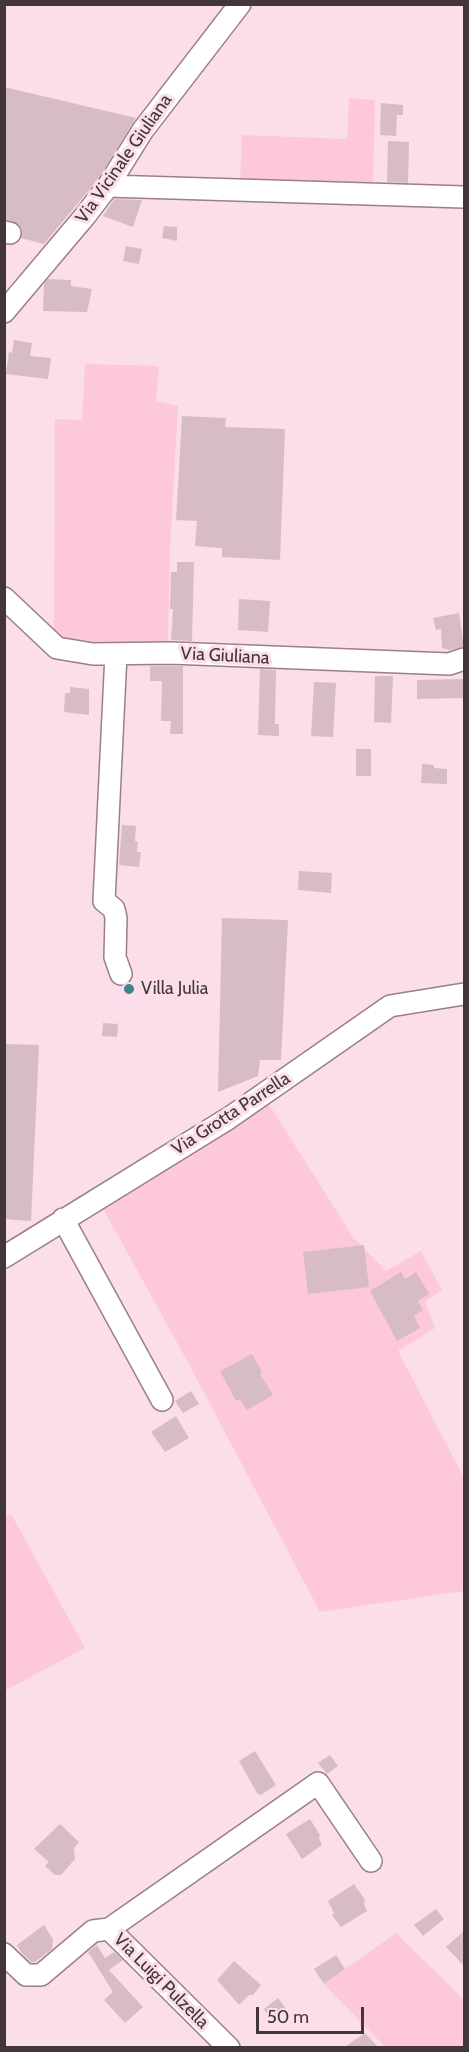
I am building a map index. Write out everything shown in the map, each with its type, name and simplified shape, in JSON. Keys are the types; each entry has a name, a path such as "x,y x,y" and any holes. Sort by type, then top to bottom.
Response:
{"street":[{"name":"Via Vicinale Giuliana","path":"4,312 35,278 108,186 143,130 240,4"},
{"path":"108,186 465,197"},
{"name":"Via Giuliana","path":"4,598 57,648 93,654 171,653 449,664 465,659"},
{"path":"116,654 104,902 114,909 116,918 115,957 121,974"},
{"name":"Via Grotta Parrella","path":"4,1257 229,1118 390,1006 465,994"},
{"path":"63,1219 162,1400"},
{"path":"109,1929 318,1783 371,1861"},
{"name":"Via Luigi Pulzella","path":"4,1954 26,1975 40,1975 93,1931 109,1929 229,2048"}],"shaded area":[{"path":"349,98 375,100 373,188 240,186 242,135 347,139"},
{"path":"85,364 159,366 156,401 178,406 170,550 168,642 147,642 146,647 68,642 54,635 55,419 82,420"},
{"path":"265,1098 353,1237 386,1271 421,1251 442,1290 425,1302 435,1328 398,1351 464,1478 464,1591 320,1612 191,1368 100,1203"},
{"path":"11,1514 85,1648 6,1690 4,1518"},
{"path":"396,1933 464,2000 464,2047 385,2047 324,1984"}],"building":[{"path":"4,87 136,118 98,179 44,244 21,238 22,229 19,224 4,219"},
{"path":"381,103 403,105 403,115 397,115 396,136 380,135"},
{"path":"388,141 409,142 408,183 387,182"},
{"path":"114,199 142,200 133,227 103,216"},
{"path":"164,226 177,227 177,241 162,238"},
{"path":"126,246 142,249 139,264 123,261"},
{"path":"48,279 71,280 71,286 92,289 87,312 43,311 44,284"},
{"path":"14,340 32,343 30,356 51,358 48,379 6,374 9,352 12,353"},
{"path":"182,416 226,418 225,427 285,429 280,560 222,557 222,548 195,546 197,521 176,520"},
{"path":"177,562 194,562 192,641 171,640 173,609 170,609 171,572 177,572"},
{"path":"239,599 270,601 268,632 238,630"},
{"path":"459,613 464,647 449,650 442,648 441,629 436,630 433,618"},
{"path":"150,666 183,666 183,734 170,734 171,721 161,721 162,681 150,681"},
{"path":"260,669 276,670 275,724 279,724 279,736 258,735"},
{"path":"375,676 393,676 391,723 374,722"},
{"path":"465,679 465,698 417,699 417,680"},
{"path":"314,682 336,683 333,737 311,736"},
{"path":"70,687 89,689 89,715 64,712 65,693 70,693"},
{"path":"356,749 371,749 371,776 356,776"},
{"path":"422,764 447,769 447,784 421,783"},
{"path":"122,825 136,826 137,852 141,852 139,867 119,865"},
{"path":"299,871 332,873 331,893 298,890"},
{"path":"222,918 288,920 281,1060 260,1060 258,1076 218,1092"},
{"path":"103,1023 118,1024 117,1037 102,1036"},
{"path":"4,1044 39,1045 31,1221 4,1219"},
{"path":"364,1245 369,1287 308,1294 303,1252"},
{"path":"401,1272 405,1279 416,1272 429,1294 418,1301 423,1310 414,1316 420,1328 397,1341 370,1291"},
{"path":"252,1354 262,1372 260,1374 273,1395 247,1410 240,1399 236,1401 220,1371"},
{"path":"191,1391 199,1404 183,1413 175,1401"},
{"path":"176,1416 189,1438 165,1452 151,1432"},
{"path":"255,1751 276,1785 261,1795 257,1793 239,1761"},
{"path":"330,1755 338,1766 327,1774 318,1763"},
{"path":"310,1819 320,1835 322,1845 302,1859 286,1834"},
{"path":"60,1824 79,1842 74,1848 75,1859 61,1875 55,1875 45,1866 49,1862 34,1849"},
{"path":"354,1884 365,1900 367,1911 341,1927 332,1915 334,1913 328,1901"},
{"path":"436,1909 444,1919 423,1936 414,1925"},
{"path":"44,1925 53,1939 52,1949 35,1962 31,1962 17,1945"},
{"path":"465,1930 465,1967 446,1947"},
{"path":"97,1945 105,1958 114,1952 123,1960 109,1970 143,2007 125,2023 104,2000 113,1992 88,1952"},
{"path":"336,1955 345,1969 324,1984 314,1969"},
{"path":"234,1961 261,1985 253,1995 249,1995 239,2005 217,1980"},
{"path":"278,1998 287,2010 272,2021 264,2009"},
{"path":"365,2033 379,2048 343,2048"}],"place":[{"name":"Villa Julia","path":"129,989"}]}
